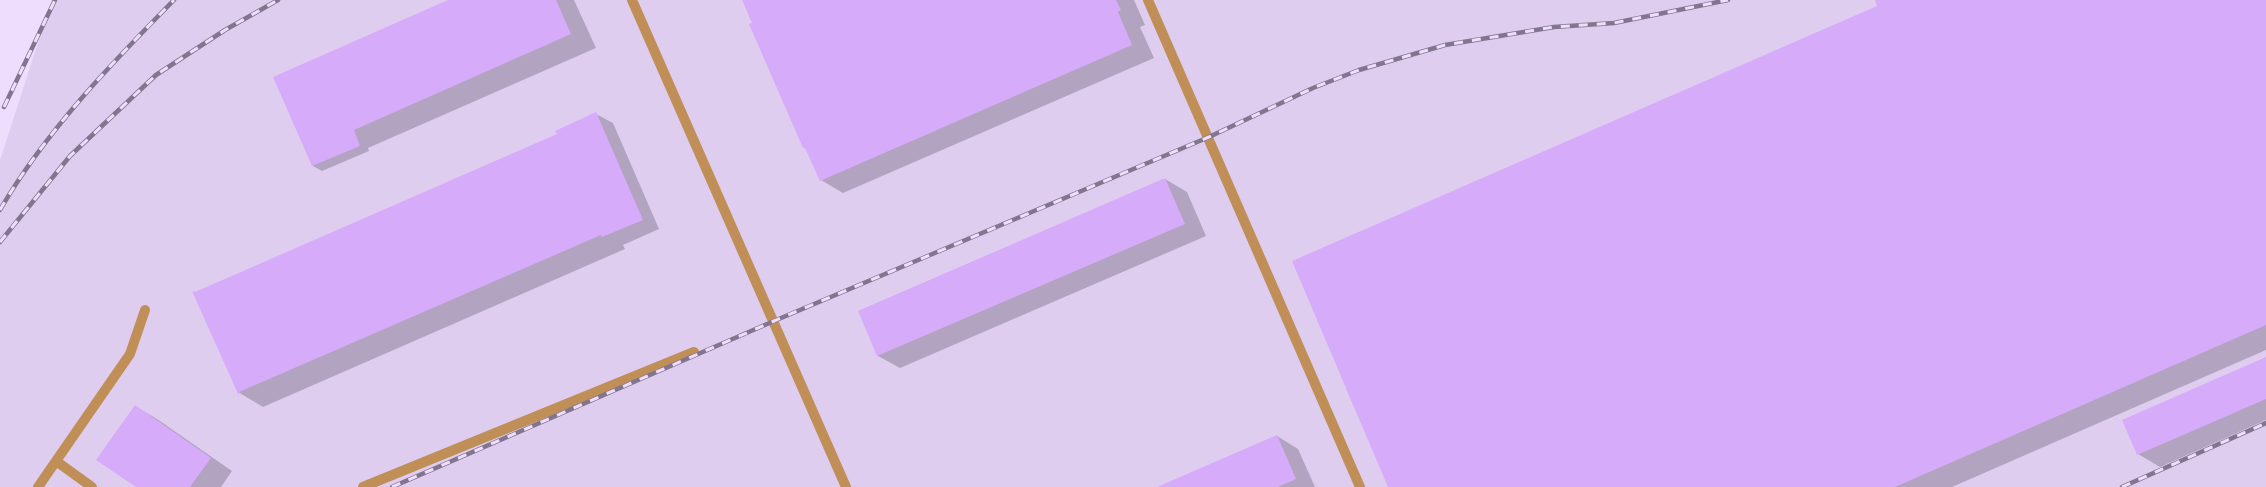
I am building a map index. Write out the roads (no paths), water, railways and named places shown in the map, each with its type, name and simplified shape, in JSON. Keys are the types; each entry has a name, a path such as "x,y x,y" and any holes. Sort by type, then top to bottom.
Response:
{"lane":[{"path":"632,0 846,487"},
{"path":"1148,0 1360,487"},
{"path":"38,487 130,354 146,310"},
{"path":"363,487 694,352"},
{"path":"56,461 92,487"}],"railway":[{"path":"4,107 55,0"},
{"path":"0,210 37,153 58,126 103,74 174,0"},
{"path":"0,242 70,156 156,75 225,30 278,0"},
{"path":"392,487 774,321 1209,137 1313,88 1359,70 1445,45 1554,27 1614,23 1728,0"},
{"path":"2122,487 2266,423"}]}
